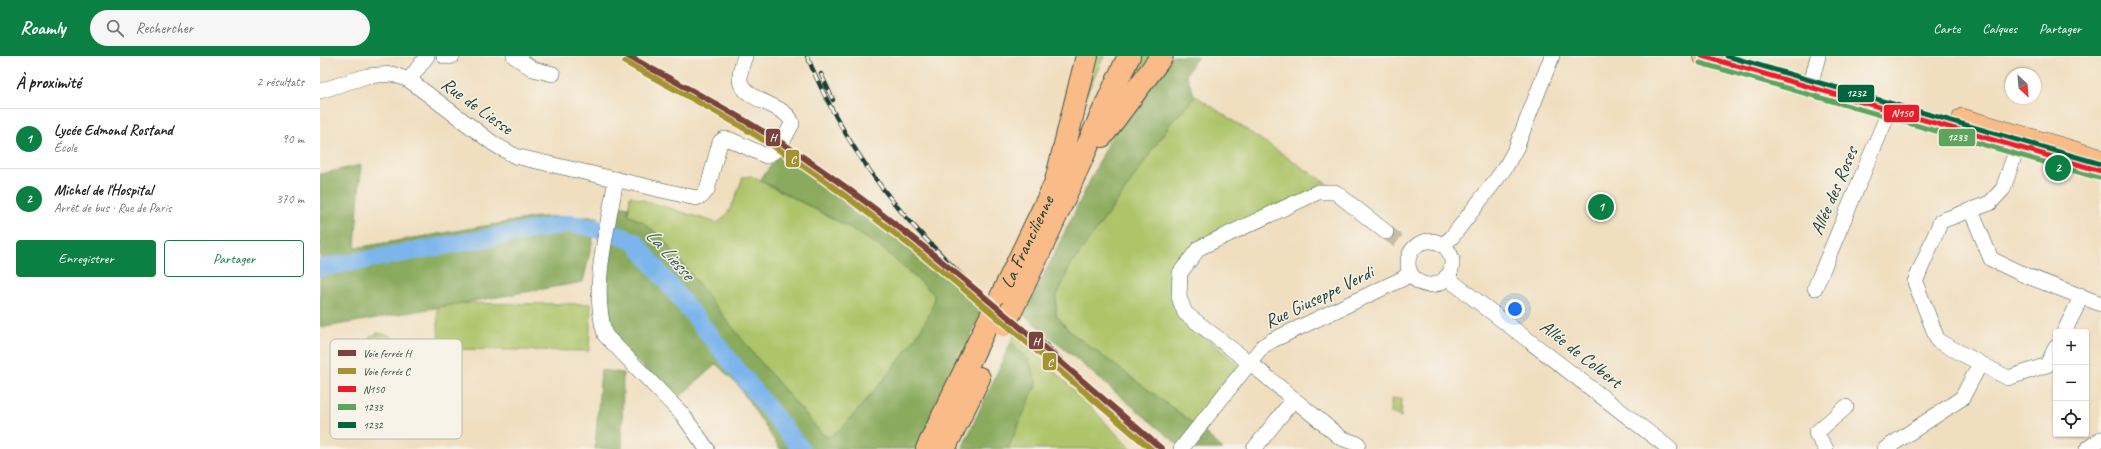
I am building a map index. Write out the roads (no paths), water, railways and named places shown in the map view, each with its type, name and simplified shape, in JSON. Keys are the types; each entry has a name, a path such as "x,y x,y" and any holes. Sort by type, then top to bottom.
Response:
{"highway":[{"path":"1064,180 1087,56"},
{"name":"La Francilienne","path":"927,449 1003,311 1040,252 1064,180 1115,56"},
{"name":"La Francilienne","path":"1064,180 1129,56"},
{"path":"1064,180 1162,56"},
{"name":"La Francilienne","path":"944,449 1003,311"}],"main road":[{"path":"1702,56 1890,109 2019,142 2101,158"},
{"path":"1740,56 1813,76 2019,142 2101,171"}],"street":[{"path":"409,80 427,56"},
{"path":"444,56 449,58 452,56"},
{"path":"514,56 533,69 553,74"},
{"name":"Rue de Liesse","path":"320,91 367,76 392,74 409,80 494,144 515,156 696,198 702,196 707,190 717,147 724,139 738,142 761,155 766,156 774,152 789,130 791,120 784,112 751,96 741,84 741,73 745,56"},
{"path":"1443,245 1452,237 1505,168 1516,148 1552,56"},
{"path":"1813,76 1818,56"},
{"name":"Allée des Roses","path":"1815,288 1890,109"},
{"path":"2019,142 2003,189 1990,203 1941,221 1915,282 1938,341 1980,364 2008,378 2047,365 2053,353"},
{"path":"616,179 598,284 600,318 604,335 621,354 682,414 707,449"},
{"path":"1358,444 1341,438 1293,400 1250,363 1185,313 1179,297 1180,274 1199,248 1318,192 1335,192 1386,232"},
{"path":"1971,210 1991,259 2022,274 2101,304"},
{"path":"1426,242 1443,245 1450,256 1452,263 1446,277 1441,282 1426,285 1419,282 1410,273 1406,248 1426,242"},
{"name":"Rue Giuseppe Verdi","path":"1181,449 1263,346 1402,279 1410,273"},
{"name":"Allée de Colbert","path":"1446,277 1670,449"},
{"path":"2066,329 2077,306 2080,296"},
{"path":"1885,449 1962,398 1980,364"},
{"path":"1254,449 1293,400"},
{"path":"1826,449 1816,433 1846,407"},
{"path":"2087,449 2101,439"}],"waterway":[{"name":"La Liesse","path":"320,268 567,224 602,230 635,242 801,449"}],"tunnel":[{"path":"1386,232 1401,243"}],"railway":[{"path":"807,56 826,98 847,136 870,171 895,204 951,265 1016,325"},
{"path":"821,74 833,100"},
{"path":"1038,338 1083,380 1148,449"}],"rail line":[{"name":"H","path":"628,56 722,107 791,149 859,197 947,266 1162,449"},
{"name":"C","path":"625,62 718,113 787,155 854,202 941,270 1151,449"}],"place":[{"name":"Michel de l'Hospital","path":"2058,168"},
{"name":"Lycée Edmond Rostand","path":"1601,207"}]}
